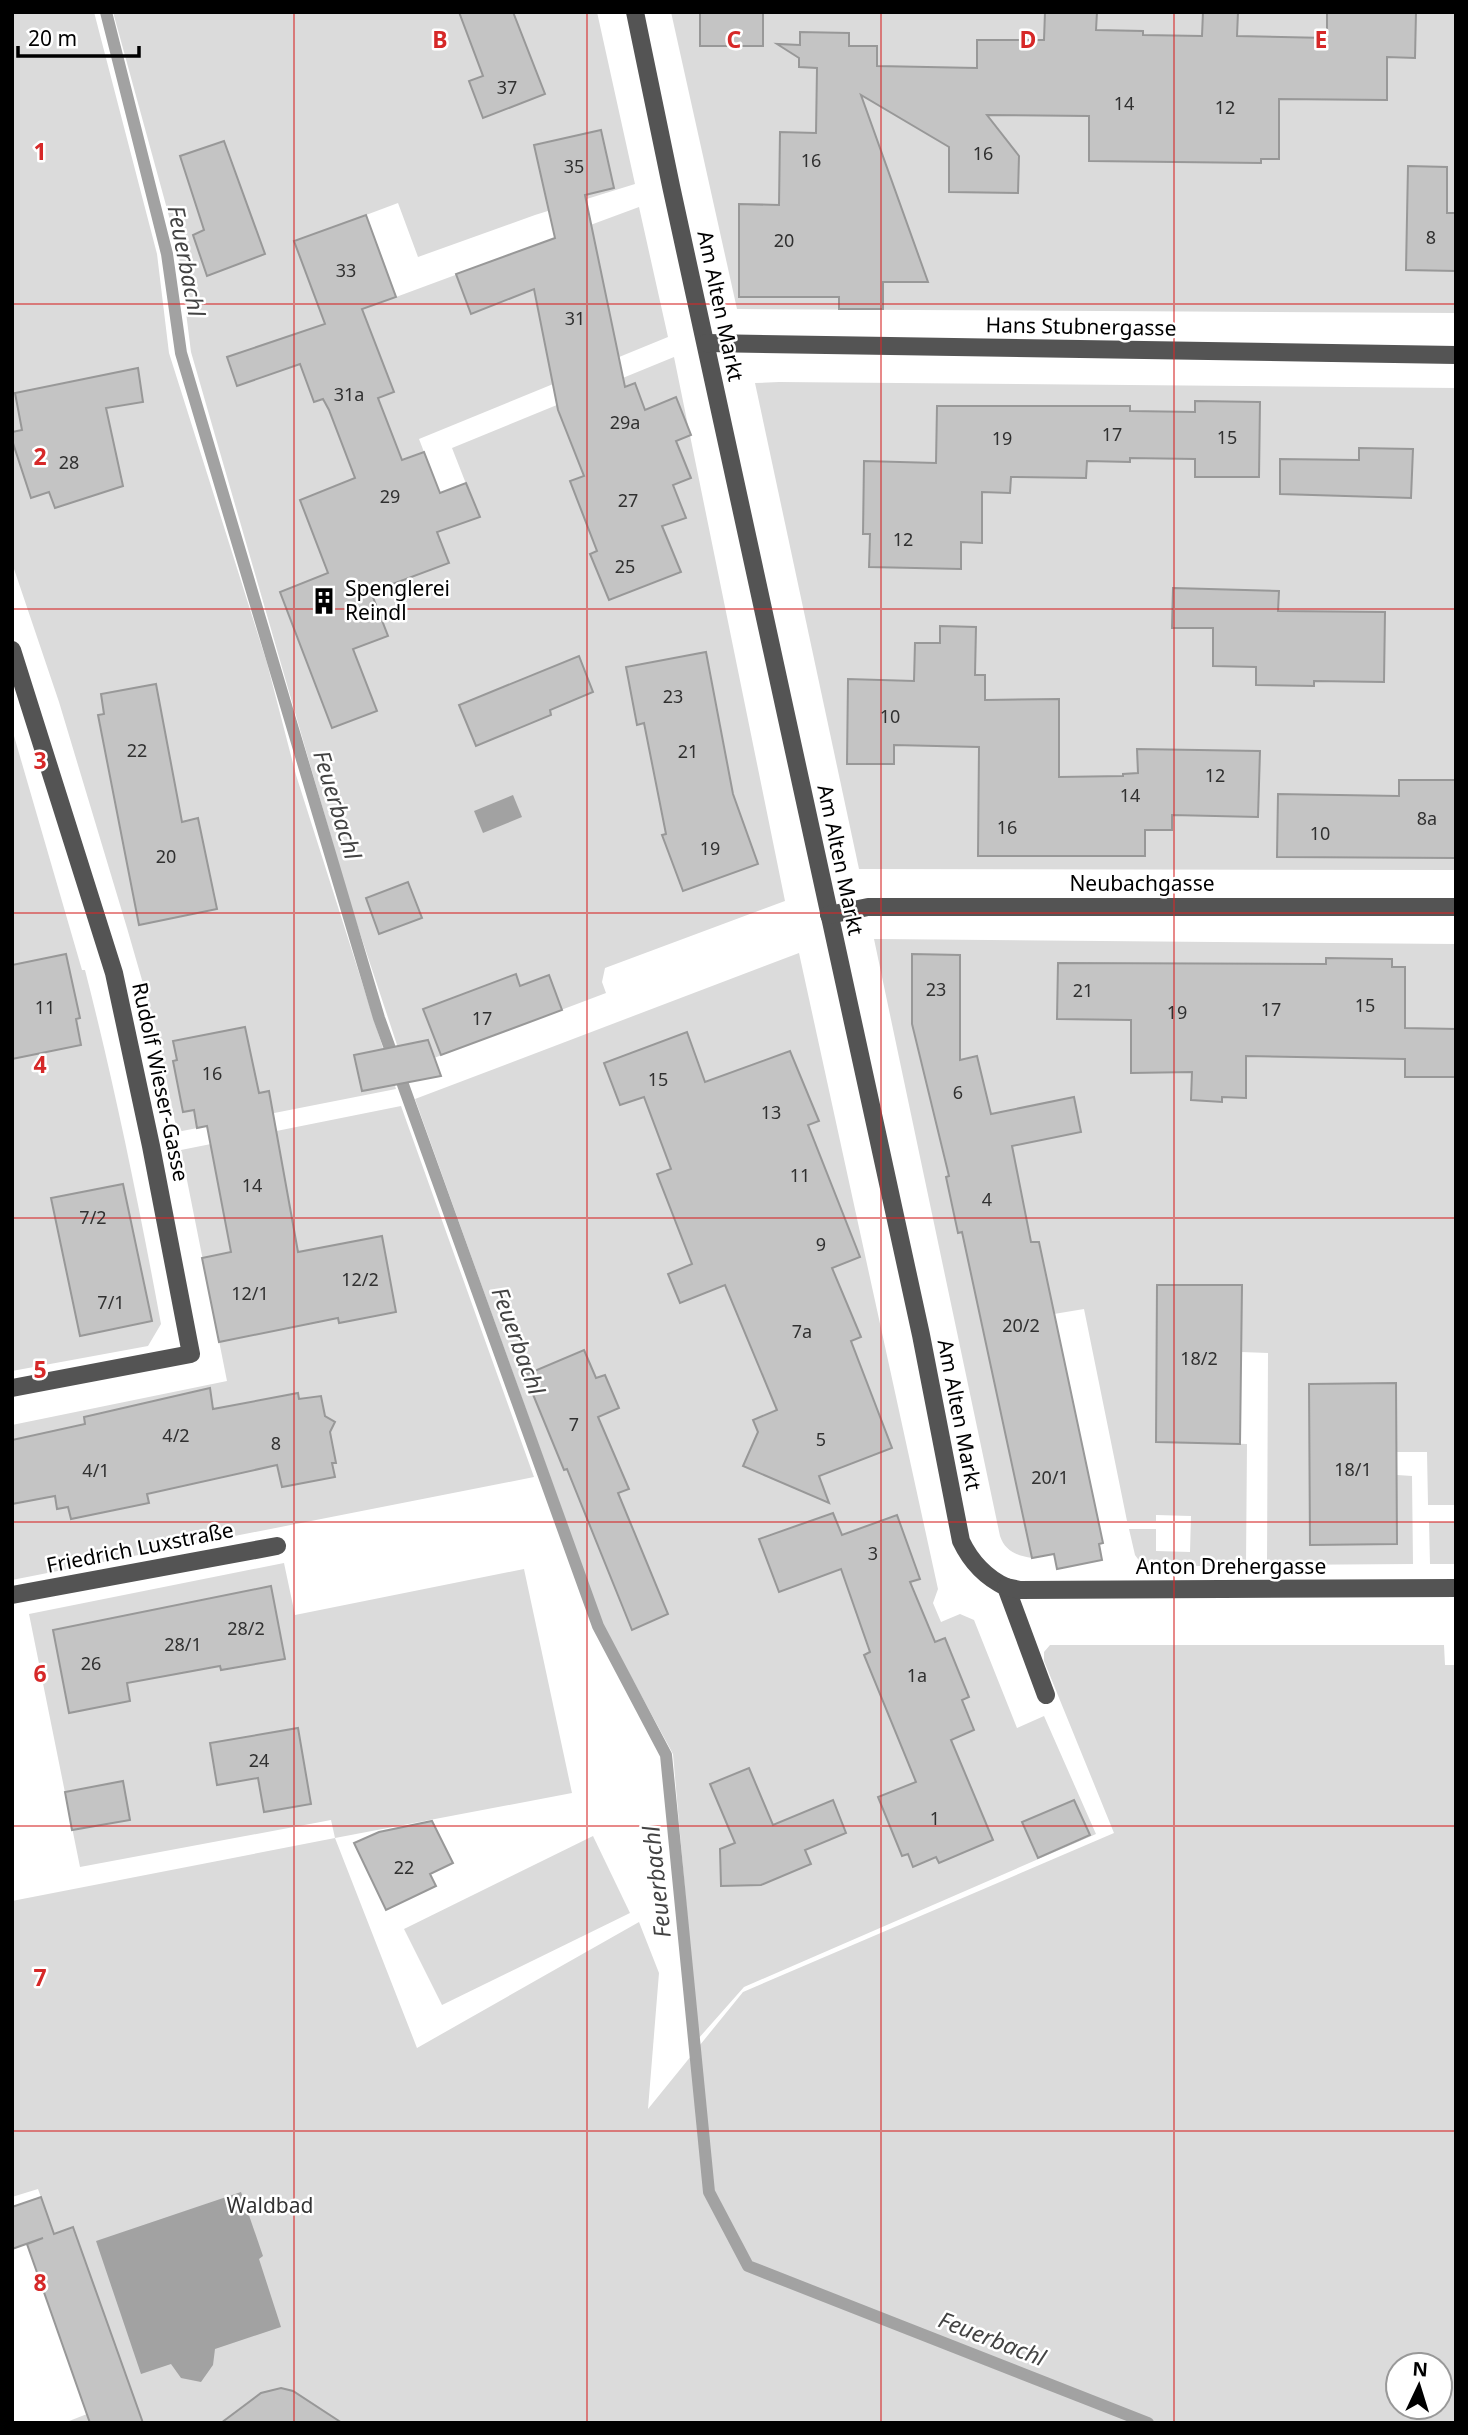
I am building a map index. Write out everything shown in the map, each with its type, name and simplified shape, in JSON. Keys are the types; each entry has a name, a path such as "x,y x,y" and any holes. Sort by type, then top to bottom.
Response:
{"street":[{"name":"Am Alten Markt","path":"635,12 921,1335 961,1541 971,1561 988,1577 1006,1587"},
{"name":"Hans Stubnergasse","path":"706,344 1456,355"},
{"name":"Rudolf Wieser-Gasse","path":"12,650 114,973 149,1135 191,1354 12,1388"},
{"name":"Neubachgasse","path":"829,915 868,907 1456,907"},
{"name":"Friedrich Luxstraße","path":"12,1595 277,1546"},
{"name":"Anton Drehergasse","path":"1006,1587 1047,1590 1456,1588"},
{"path":"1006,1587 1046,1695"}],"green space":[{"path":"12,12 94,12 157,254 169,353 267,663 296,775 396,1089 177,1132 157,1032 127,928 59,702 12,563"},
{"path":"113,12 597,12 635,184 535,215 418,257 398,203 366,215 396,297 639,207 668,337 419,439 440,493 479,517 452,448 674,357 785,901 605,968 602,982 606,993 405,1069 350,903 191,352 178,249"},
{"path":"671,12 1456,12 1456,313 737,309"},
{"path":"755,383 1456,388 1456,870 859,869"},
{"path":"12,729 82,970 85,970 126,1146 161,1324 148,1346 12,1371"},
{"path":"874,939 1456,944 1456,1505 1428,1505 1427,1452 1396,1452 1309,1385 1310,1545 1397,1544 1397,1475 1412,1476 1413,1564 1267,1565 1268,1353 1241,1352 1242,1285 1158,1285 1156,1441 1247,1444 1246,1566 1143,1566 1135,1555 1129,1529 1156,1529 1156,1551 1190,1552 1191,1516 1156,1515 1156,1521 1127,1521 1084,1309 1054,1314 1045,1273 974,1288 1032,1558 1008,1549 1000,1536"},
{"path":"799,953 938,1589 933,1603 941,1622 960,1614 974,1620 1017,1728 1044,1716 1096,1834 744,1987 698,2039 673,1754 603,1625 415,1099"},
{"path":"401,1106 534,1477 12,1580 12,1425 227,1381 181,1150"},
{"path":"1429,1522 1456,1522 1456,1564 1430,1564"},
{"path":"284,1563 295,1615 524,1569 572,1793 335,1838 331,1820 80,1867 29,1614"},
{"name":"Waldbad","path":"1050,1645 1444,1645 1445,1665 1456,1665 1456,2423 64,2423 87,2414 27,2244 54,2234 38,2189 12,2197 12,1901 335,1838 417,2048 639,1922 659,1973 648,2109 743,1992 1114,1833 1044,1661 1044,1652"},
{"path":"593,1836 630,1913 442,2005 404,1929"}],"shaded area":[{"path":"513,795 522,817 483,833 474,811"},
{"path":"241,2192 263,2256 259,2259 281,2327 215,2349 213,2365 201,2382 181,2378 171,2364 141,2374 96,2241"}],"building":[{"path":"459,12 513,12 545,94 483,118 469,81 483,76"},
{"path":"700,12 763,12 763,46 700,46"},
{"path":"1045,12 1097,12 1096,30 1143,31 1143,35 1202,36 1203,12 1238,12 1237,36 1327,38 1327,12 1416,12 1415,58 1387,57 1387,100 1279,99 1279,159 1261,159 1261,163 1089,161 1089,116 987,115 1019,156 1018,193 949,192 949,147 861,95 928,282 883,282 883,309 839,309 839,297 739,297 739,204 779,205 780,132 816,133 817,68 799,67 799,58 777,44 800,45 800,32 849,33 849,46 877,46 877,66 977,68 977,40 1044,40"},
{"path":"601,130 614,188 585,195 625,387 635,383 645,410 676,397 691,435 676,441 691,478 673,485 686,518 662,526 681,572 609,600 590,554 597,551 570,481 584,476 558,410 534,289 471,314 456,274 555,238 534,145"},
{"path":"224,141 265,254 207,276 193,235 204,230 180,156"},
{"path":"1408,166 1447,167 1447,213 1456,213 1456,271 1406,270"},
{"path":"366,215 396,297 362,309 394,392 378,398 402,460 424,452 440,493 466,483 480,517 437,532 449,563 371,592 388,636 353,649 377,711 332,728 280,592 328,573 300,500 355,478 329,410 323,399 314,402 300,364 237,386 227,357 325,324 294,241"},
{"path":"138,368 143,402 106,408 123,486 55,508 49,492 31,498 12,440 12,432 22,430 15,393"},
{"path":"1195,401 1260,402 1259,477 1195,477 1195,459 1130,458 1130,462 1087,461 1086,478 1011,477 1010,493 982,492 982,543 961,542 961,569 869,567 870,534 863,534 864,461 936,463 937,406 1130,406 1130,411 1195,412"},
{"path":"1359,448 1413,449 1411,498 1280,494 1280,459 1359,460"},
{"path":"1173,588 1279,591 1278,611 1385,612 1384,682 1314,681 1314,686 1256,685 1256,667 1213,666 1213,628 1172,628"},
{"path":"940,626 976,627 975,675 985,675 985,700 1059,699 1059,777 1123,776 1138,773 1137,749 1260,751 1258,817 1172,815 1172,830 1145,830 1145,856 978,856 979,747 894,745 894,764 847,764 848,679 914,681 915,643 940,643"},
{"path":"706,652 733,794 758,864 683,891 662,835 666,834 644,723 637,725 626,667"},
{"path":"579,656 593,692 550,710 551,715 476,746 459,705"},
{"path":"156,684 182,822 198,818 217,909 139,925 98,715 104,714 101,694"},
{"path":"1399,780 1456,780 1456,858 1277,857 1278,794 1399,796"},
{"path":"408,882 422,918 379,934 366,898"},
{"path":"66,954 80,1018 76,1019 81,1045 12,1059 12,965"},
{"path":"912,954 960,955 960,1060 977,1056 991,1114 1074,1097 1081,1132 1012,1146 1031,1242 1039,1242 1103,1543 1099,1544 1102,1560 1057,1569 1054,1554 1032,1558 962,1232 958,1233 946,1177 949,1176 912,1024"},
{"path":"1326,958 1392,959 1392,967 1405,967 1405,1028 1456,1029 1456,1077 1405,1077 1405,1059 1246,1056 1246,1098 1222,1097 1222,1102 1191,1100 1192,1072 1131,1073 1131,1020 1057,1019 1058,963 1326,964"},
{"path":"516,974 520,986 549,975 562,1010 441,1055 423,1009"},
{"path":"245,1027 259,1093 269,1091 298,1252 382,1236 396,1312 339,1323 338,1318 219,1342 202,1258 231,1252 207,1126 197,1128 194,1110 183,1112 173,1061 177,1060 173,1041"},
{"path":"687,1032 705,1082 790,1051 819,1121 808,1125 860,1257 832,1268 861,1337 851,1341 892,1448 819,1476 829,1503 743,1466 758,1432 753,1420 777,1410 725,1285 680,1303 668,1274 692,1264 657,1174 671,1169 644,1097 620,1105 604,1063"},
{"path":"428,1040 441,1076 362,1091 354,1055"},
{"path":"123,1184 152,1321 80,1336 51,1198"},
{"path":"1157,1285 1242,1285 1240,1444 1156,1442"},
{"path":"584,1350 596,1378 605,1375 619,1408 598,1417 629,1489 618,1493 668,1614 632,1630 567,1469 564,1470 525,1375"},
{"path":"1396,1383 1397,1544 1310,1545 1309,1384"},
{"path":"210,1388 213,1409 298,1393 299,1399 321,1396 325,1416 335,1422 330,1432 336,1463 332,1463 335,1477 282,1487 277,1465 147,1494 149,1503 71,1519 68,1507 57,1509 55,1496 12,1504 12,1440 85,1424 84,1417"},
{"path":"833,1513 842,1535 897,1515 920,1579 910,1582 935,1642 945,1638 969,1697 962,1700 974,1730 951,1740 993,1840 939,1863 936,1857 913,1867 908,1854 902,1856 878,1797 916,1782 864,1655 870,1652 841,1569 779,1592 759,1539"},
{"path":"271,1586 285,1659 221,1670 220,1666 127,1683 130,1701 69,1713 53,1630"},
{"path":"298,1728 311,1804 264,1812 258,1778 217,1785 210,1743"},
{"path":"749,1768 773,1825 833,1800 846,1833 805,1850 811,1864 761,1885 721,1886 720,1849 735,1843 710,1784"},
{"path":"123,1781 130,1820 72,1830 65,1792"},
{"path":"1074,1800 1090,1835 1038,1858 1022,1822"},
{"path":"432,1821 453,1863 430,1874 436,1886 386,1910 354,1843 379,1832"},
{"path":"41,2197 54,2234 73,2227 143,2423 90,2423 27,2244 43,2238 12,2249 12,2207"},
{"path":"281,2388 293,2391 342,2423 221,2423 261,2393"}],"waterway":[{"name":"Feuerbachl","path":"106,12 167,254 181,353 379,1018 598,1626 666,1755 709,2192 748,2266 1148,2423"}],"place":[{"name":"Spenglerei Reindl","path":"324,601"}]}
